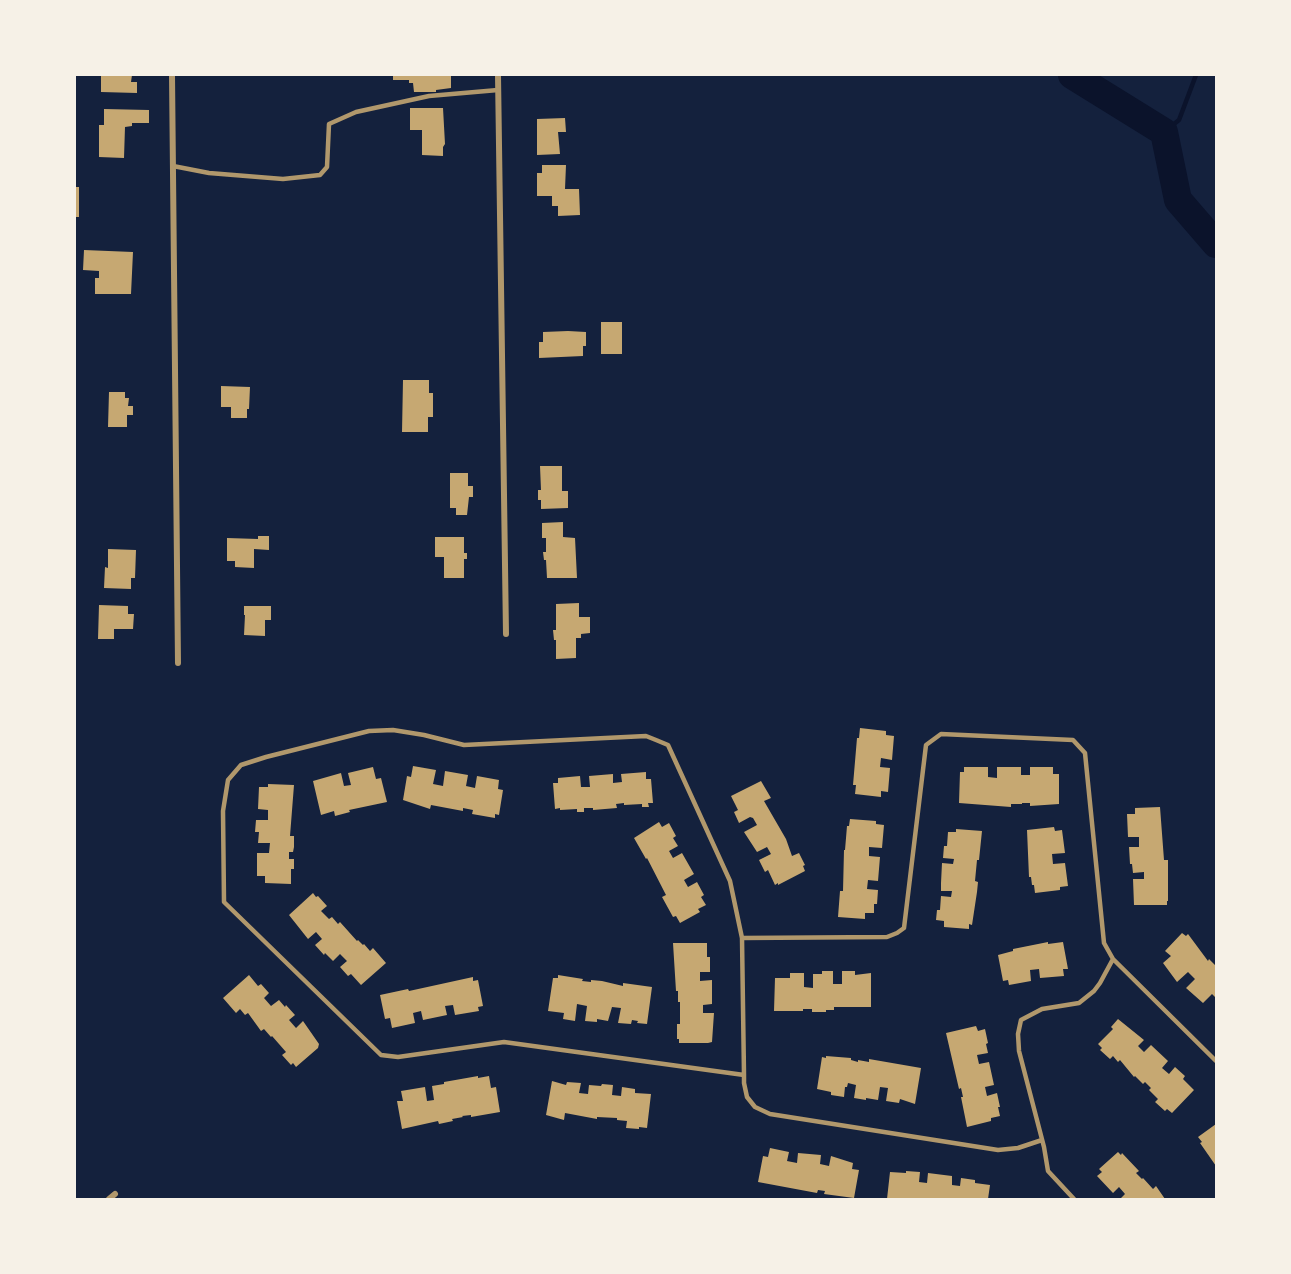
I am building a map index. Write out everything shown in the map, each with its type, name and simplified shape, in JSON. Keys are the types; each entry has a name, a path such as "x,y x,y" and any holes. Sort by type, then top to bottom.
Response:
{"street":[{"path":"172,75 178,663"},
{"path":"498,75 506,634"},
{"path":"109,1199 115,1194"}],"lane":[{"path":"173,166 209,173 283,180 320,176 327,167 329,124 356,112 429,96 498,90"},
{"path":"744,1075 504,1042 398,1057 381,1055 224,902 223,811 228,780 242,765 369,731 404,732 464,745 646,736 668,745 730,880 742,938 744,1075 747,1097 754,1107 770,1114 998,1150 1017,1148 1042,1140"},
{"path":"742,938 887,937 897,933 904,928 926,745 941,734 1073,740 1085,753 1104,943 1113,959 1216,1061"},
{"path":"1074,1199 1048,1171 1019,1051 1018,1034 1022,1020 1042,1009 1079,1003 1094,991 1113,959"}],"building":[{"path":"101,75 132,75 131,82 137,82 137,93 101,92"},
{"path":"393,75 451,75 451,88 436,90 436,92 414,92 413,83 409,83 409,80 393,80"},
{"path":"410,108 443,108 445,144 443,156 422,155 422,130 410,130"},
{"path":"104,109 149,110 149,123 132,123 132,126 125,127 124,158 99,157 99,125 104,125"},
{"path":"565,118 566,132 558,132 560,154 537,155 537,119"},
{"path":"542,165 566,165 565,189 579,189 580,215 558,216 558,206 552,206 552,196 537,196 537,173 542,173"},
{"path":"75,187 79,187 79,217 75,217"},
{"path":"84,250 133,252 131,294 95,294 95,278 99,278 99,271 83,270"},
{"path":"601,322 622,322 622,354 601,354"},
{"path":"543,332 586,332 583,356 539,358 539,342 543,342"},
{"path":"403,380 429,380 429,393 433,393 433,417 428,417 428,432 402,432"},
{"path":"221,386 250,387 247,418 231,418 231,407 221,407"},
{"path":"109,392 125,392 125,398 129,398 128,406 133,406 133,415 127,415 127,427 108,427"},
{"path":"540,466 562,466 562,491 568,491 568,508 541,509 541,500 538,500 538,490 541,490"},
{"path":"450,473 468,473 468,486 473,486 473,497 469,497 467,515 456,515 456,508 450,508"},
{"path":"563,522 563,537 575,538 577,578 547,578 543,552 546,552 546,538 542,538 542,523"},
{"path":"258,536 269,536 269,550 254,549 254,568 235,567 235,561 227,561 227,538 258,539"},
{"path":"435,537 464,537 464,553 467,553 467,559 464,559 464,578 444,578 444,557 435,557"},
{"path":"108,549 136,550 135,578 131,578 131,589 104,588 105,567 108,568"},
{"path":"579,603 579,617 590,617 590,633 581,634 581,638 576,638 576,658 556,659 556,640 554,640 553,630 556,630 556,604"},
{"path":"99,605 128,606 128,614 134,614 133,629 114,629 114,639 98,639"},
{"path":"244,606 271,606 271,620 265,620 265,636 244,635"},
{"path":"860,728 886,731 886,735 894,736 892,760 881,758 880,767 890,768 888,792 881,791 881,797 855,794 856,785 853,785"},
{"path":"413,766 436,770 433,784 443,786 445,771 468,775 466,786 475,788 477,776 499,780 498,789 503,790 499,815 495,814 495,818 472,814 473,810 463,808 463,811 431,805 430,809 403,800 407,776 411,777"},
{"path":"373,767 376,779 381,778 387,802 349,810 350,812 335,816 334,811 321,815 313,781 341,773 344,786 351,785 348,773"},
{"path":"964,767 988,767 988,777 997,778 997,767 1021,767 1021,775 1030,775 1030,767 1053,767 1053,774 1059,774 1059,804 1030,806 1030,803 1022,803 1011,804 1011,807 959,803 960,772 964,772"},
{"path":"646,772 646,779 651,779 653,803 648,803 649,807 642,807 642,804 624,805 624,803 616,804 617,808 593,810 593,808 584,808 584,812 577,812 577,809 555,809 553,783 558,783 558,778 580,776 581,787 590,787 589,776 613,774 613,783 622,782 621,774"},
{"path":"761,781 771,798 764,801 786,839 792,856 799,853 805,865 803,866 805,871 778,885 778,883 775,885 768,870 765,872 759,860 771,854 767,847 757,852 744,832 757,825 750,817 739,823 734,812 738,810 731,796"},
{"path":"268,784 294,785 290,836 294,836 294,847 293,852 289,852 289,859 294,859 291,884 265,883 265,876 257,876 257,853 269,853 270,843 258,843 259,832 255,832 256,820 268,820 268,810 258,809 259,787 268,787"},
{"path":"1160,807 1164,860 1168,860 1167,905 1134,905 1133,879 1144,879 1144,872 1133,873 1132,864 1130,864 1129,847 1139,847 1139,837 1128,837 1127,814 1135,814 1135,808"},
{"path":"850,819 876,821 876,824 884,825 882,848 869,847 869,856 880,857 878,881 868,880 867,889 878,890 877,904 874,904 874,913 865,913 865,919 838,917 840,891 843,891 844,850"},
{"path":"659,822 662,827 669,823 676,836 673,838 678,846 669,851 673,858 682,853 694,874 684,880 688,887 697,882 704,895 701,897 706,905 698,909 700,912 680,923 676,916 673,917 662,897 666,895 634,838"},
{"path":"1054,827 1055,831 1062,830 1065,853 1052,854 1053,864 1065,863 1068,886 1060,887 1060,890 1035,893 1031,877 1029,877 1027,830"},
{"path":"956,829 982,831 975,881 978,882 977,892 972,925 969,924 969,929 944,927 944,921 936,920 937,910 940,910 941,896 951,897 952,891 941,891 942,863 953,864 954,859 943,858 944,846 947,846 948,832 956,832"},
{"path":"313,893 327,906 321,911 329,919 332,917 338,924 340,922 357,941 364,944 370,951 373,948 386,963 361,985 351,974 348,976 340,967 347,961 340,954 333,961 325,953 324,955 315,945 322,939 316,932 308,939 289,915"},
{"path":"1182,933 1186,936 1188,934 1208,961 1209,959 1216,966 1216,998 1212,994 1203,1003 1186,988 1195,979 1188,972 1177,982 1163,963 1171,956 1165,951"},
{"path":"1048,942 1048,944 1063,942 1068,969 1063,969 1064,976 1040,978 1039,969 1030,970 1031,981 1009,985 1008,980 1003,981 998,955 1013,951 1013,949"},
{"path":"673,943 707,943 710,972 700,972 700,981 712,980 712,1004 703,1005 703,1013 714,1013 712,1042 679,1043 677,1039 680,1002 678,1002 678,991 676,991"},
{"path":"822,971 833,971 833,984 842,984 842,971 855,971 855,975 871,973 871,1007 834,1007 834,1010 826,1010 826,1012 812,1012 812,1009 774,1011 775,978 790,978 790,973 804,973 804,987 813,988 813,974 822,974"},
{"path":"249,975 258,986 261,984 269,993 264,998 271,1006 279,1000 285,1007 286,1005 295,1015 289,1020 296,1028 303,1021 319,1044 318,1048 296,1067 282,1055 286,1052 272,1036 264,1029 261,1031 248,1013 245,1015 240,1009 236,1013 223,998"},
{"path":"558,975 583,979 582,981 652,987 647,1024 632,1020 631,1024 618,1023 621,1008 612,1007 608,1021 597,1019 597,1022 585,1021 587,1006 577,1004 575,1021 563,1019 564,1013 548,1011 553,978 558,978"},
{"path":"473,977 473,981 478,980 483,1006 478,1007 479,1011 455,1015 453,1005 445,1006 447,1015 423,1020 421,1011 413,1013 415,1023 392,1028 390,1018 385,1019 380,995"},
{"path":"1118,1019 1144,1040 1138,1046 1144,1052 1151,1045 1168,1061 1162,1068 1169,1074 1175,1067 1185,1076 1183,1079 1194,1090 1172,1113 1167,1109 1165,1111 1155,1102 1158,1099 1149,1090 1151,1088 1134,1077 1120,1060 1118,1062 1113,1056 1110,1059 1100,1050 1102,1048 1098,1044 1113,1029 1111,1027"},
{"path":"976,1026 978,1031 985,1029 988,1053 977,1055 979,1064 989,1062 994,1085 985,1087 987,1096 997,1093 1000,1116 991,1118 991,1121 967,1127 961,1088 959,1089 946,1033"},
{"path":"826,1056 851,1058 858,1062 858,1060 869,1062 869,1059 921,1068 915,1104 900,1099 899,1103 886,1101 888,1088 880,1087 878,1100 854,1098 856,1085 848,1083 844,1097 817,1089 822,1057 826,1058"},
{"path":"478,1076 478,1078 489,1076 491,1088 496,1087 500,1112 471,1117 471,1115 462,1116 452,1119 453,1121 439,1124 438,1121 402,1129 397,1101 403,1101 401,1091 425,1087 427,1101 434,1100 432,1086"},
{"path":"552,1081 566,1085 567,1082 581,1083 579,1093 588,1094 589,1085 601,1086 602,1084 613,1085 612,1095 621,1096 622,1087 635,1089 635,1093 651,1094 647,1128 626,1128 627,1121 617,1120 617,1118 597,1117 597,1119 565,1113 564,1120 546,1115"},
{"path":"1216,1124 1216,1166 1198,1137"},
{"path":"770,1148 789,1152 787,1161 797,1163 798,1153 821,1155 820,1164 829,1166 831,1156 853,1163 852,1169 859,1170 854,1198 824,1194 825,1191 818,1190 817,1193 758,1182 763,1156 768,1157"},
{"path":"1118,1152 1121,1155 1122,1153 1139,1171 1136,1173 1153,1189 1156,1186 1165,1199 1120,1199 1125,1194 1119,1187 1113,1193 1097,1176 1102,1172 1099,1169"},
{"path":"906,1171 920,1172 919,1182 927,1183 928,1173 952,1176 952,1185 960,1186 961,1178 990,1185 988,1199 887,1199 890,1172 906,1173"}],"waterway":[{"path":"1072,75 1164,132 1178,200 1216,244"},
{"path":"1164,132 1179,120 1196,75"}]}
